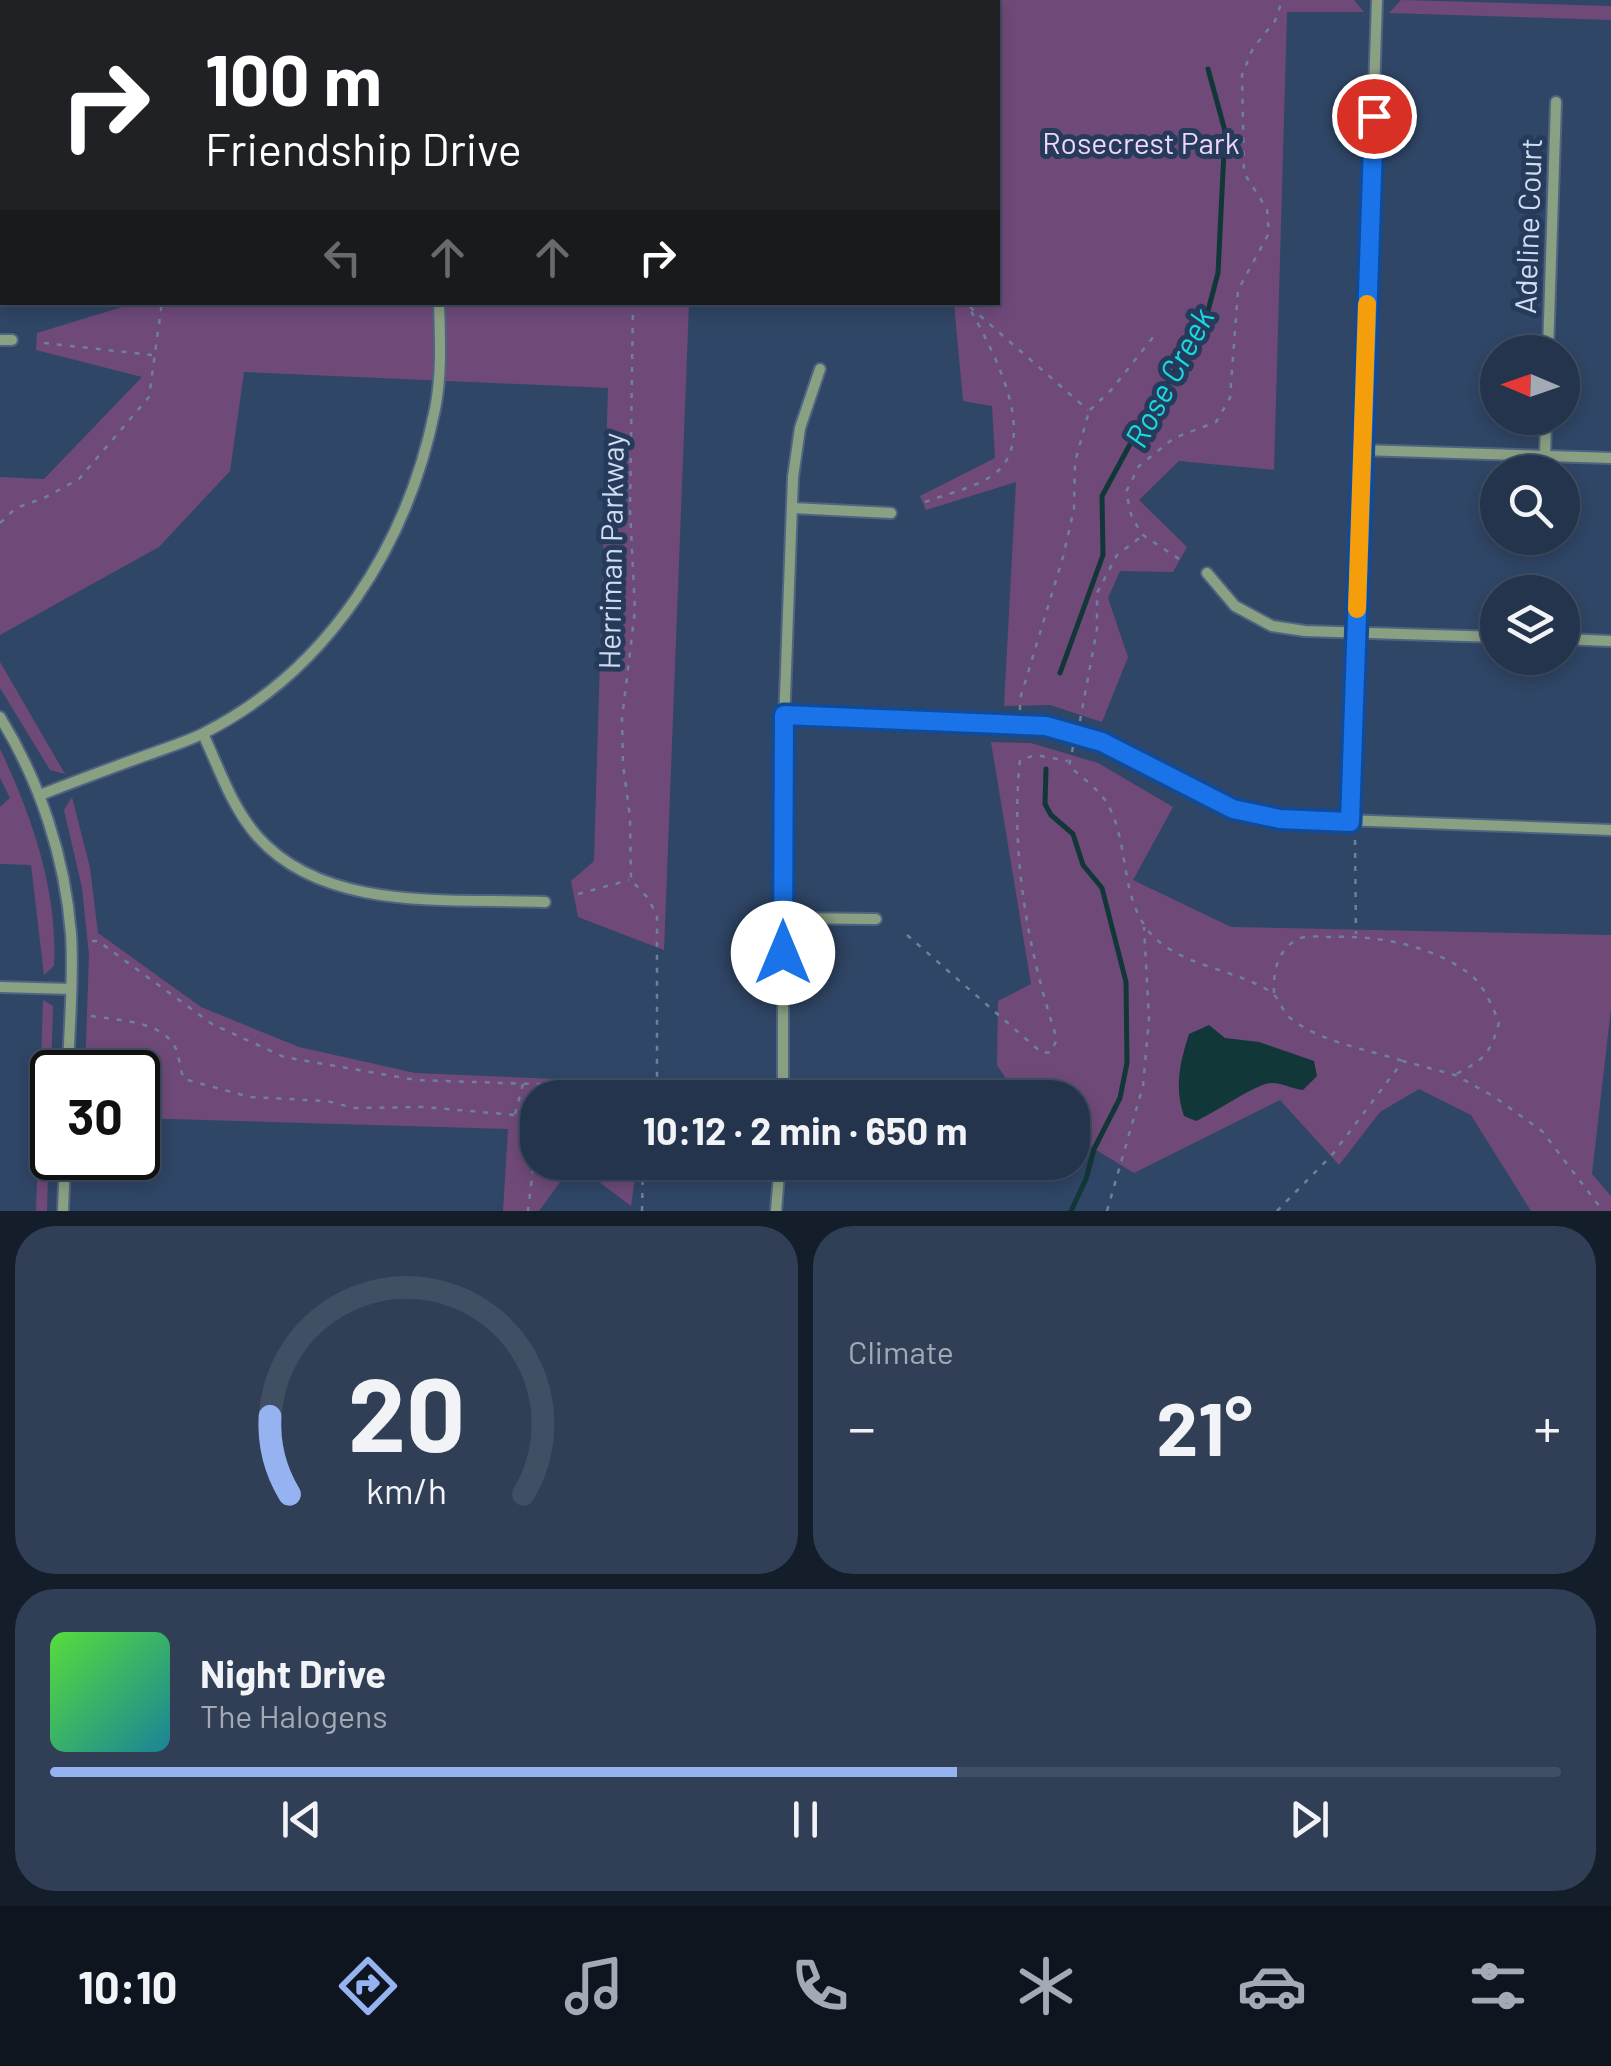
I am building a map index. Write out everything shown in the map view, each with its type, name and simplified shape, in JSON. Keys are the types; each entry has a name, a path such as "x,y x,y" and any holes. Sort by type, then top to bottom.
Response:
{"street":[{"path":"1350,822 1377,0"},
{"name":"Adeline Court","path":"1549,335 1556,102"},
{"path":"40,794 203,734 260,699 317,650 357,599 396,529 420,470 436,406 440,305"},
{"path":"779,1080 784,715 792,508 800,428 820,369"},
{"path":"1362,450 1514,455"},
{"path":"1580,457 1611,458"},
{"path":"792,508 890,513"},
{"path":"1208,573 1235,606 1259,621 1288,630 1480,636"},
{"path":"1580,640 1611,641"},
{"path":"784,715 1046,726 1102,742 1233,809 1280,819 1611,830"},
{"path":"0,716 40,794 59,856 71,934 69,1050"},
{"path":"203,734 232,799 258,837 314,878 342,889 378,895 544,902"},
{"path":"783,918 876,919"},
{"path":"0,987 71,989"},
{"path":"62,1211 64,1180"},
{"path":"776,1211 779,1180"}],"path":[{"path":"1179,559 1144,535 1132,518 1126,492 1139,466 1174,438 1216,422 1230,398 1238,290 1270,233 1267,208 1244,173 1242,76 1252,48 1275,21 1282,1"},
{"path":"0,523 16,508 44,498 78,478 149,397 162,305"},
{"name":"Herriman Parkway","path":"631,880 622,719 634,610 630,510 633,305"},
{"path":"967,305 1089,411"},
{"path":"925,502 992,476 1008,459 1015,415 998,360 967,305"},
{"path":"1020,710 1063,557 1074,509 1076,462 1089,411 1154,336"},
{"path":"44,343 154,355"},
{"path":"1080,721 1097,629 1096,593 1116,554 1144,535"},
{"path":"1073,746 1069,766 1110,808 1120,836 1128,886 1144,926 1149,1019 1143,1086 1106,1211"},
{"path":"907,936 1042,1053 1051,1052 1056,1039 1037,969 1018,860 1015,804 1020,760 1036,755 1068,761"},
{"path":"1356,840 1356,936"},
{"path":"578,894 631,880 648,898 657,916 657,1080"},
{"path":"1144,926 1162,945 1274,994"},
{"path":"1455,1075 1481,1062 1494,1043 1499,1022 1474,977 1445,959 1398,943 1356,936 1300,938 1282,952 1273,974 1274,994 1286,1015 1309,1030 1455,1075 1494,1096 1542,1131 1604,1211"},
{"path":"92,941 98,941 212,1024 284,1057 416,1080 520,1084"},
{"path":"91,1016 146,1026 164,1034 176,1048 184,1078 250,1097 327,1101 354,1108 424,1107 514,1115 524,1120 532,1136 528,1211"},
{"path":"1277,1211 1332,1155 1403,1061"},
{"path":"514,1115 520,1094"},
{"path":"642,1211 643,1180"}],"green space":[{"name":"Rosecrest Park","path":"1000,0 1354,0 1364,12 1287,12 1274,470 1179,461 1139,500 1187,547 1173,572 1120,571 1108,598 1128,657 1102,722 1050,705 1004,706 1016,482 926,510 920,496 995,458 992,406 963,401 954,305 1000,305"},
{"path":"1401,0 1611,6 1611,20 1389,13"},
{"path":"128,305 689,305 664,950 578,917 571,881 594,861 608,388 244,372 230,471 159,547 0,635 0,477 44,479 142,377 36,350 37,333"},
{"path":"0,662 65,774 50,770 0,688"},
{"path":"991,742 1031,743 1098,763 1173,807 1133,880 1231,927 1611,935 1611,1008 1592,1174 1611,1196 1611,1211 1531,1211 1471,1115 1419,1089 1380,1112 1339,1165 1280,1100 1134,1173 1090,1146 1090,1080 1007,1080 997,1065 998,1001 1031,984"},
{"path":"0,749 32,827 47,882 54,966 44,975 31,865 0,864 0,807 10,798 0,778"},
{"path":"72,797 90,868 98,933 201,1007 299,1047 415,1073 580,1080 520,1080 520,1180 562,1180 539,1211 503,1211 508,1129 160,1119 160,1050 86,1050 89,955 82,888 64,810"},
{"path":"43,1000 53,1006 52,1050 41,1050"},
{"path":"37,1180 48,1180 47,1211 36,1211"},
{"path":"597,1180 635,1180 631,1206"}],"shaded area":[{"path":"1209,1025 1225,1038 1259,1042 1314,1061 1317,1076 1303,1090 1271,1083 1196,1121 1184,1116 1179,1085 1186,1044 1189,1034"}],"waterway":[{"name":"Rose Creek","path":"1060,673 1103,555 1102,496 1205,322 1218,273 1225,131 1208,69"},
{"name":"Rose Creek","path":"1046,769 1045,804 1051,815 1073,834 1083,865 1102,888 1126,982 1127,1063 1120,1098 1094,1149 1071,1211"}],"slow traffic":[{"path":"1357,609 1367,304"}],"route":[{"path":"783,953 784,715 1046,726 1102,742 1233,809 1280,819 1350,822 1374,116"}]}
